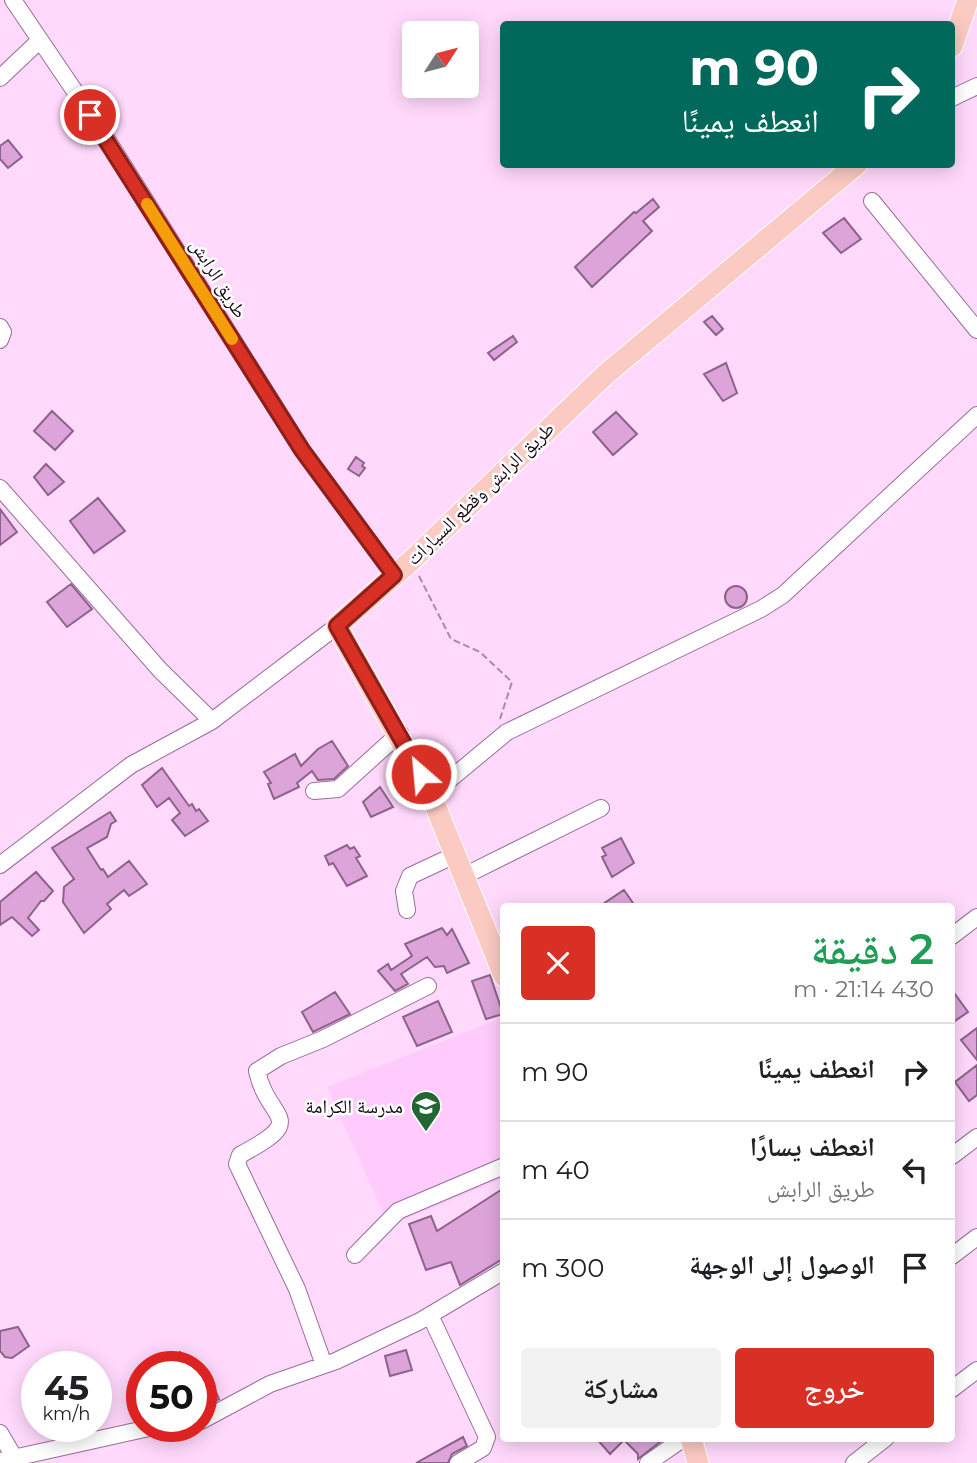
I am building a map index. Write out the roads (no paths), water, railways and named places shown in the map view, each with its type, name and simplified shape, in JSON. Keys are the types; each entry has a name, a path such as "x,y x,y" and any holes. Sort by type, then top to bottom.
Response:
{"main road":[{"path":"955,37 968,0"},
{"name":"طريق الرابش وقطع السيارات","path":"337,626 411,561 606,374 852,168"},
{"path":"337,626 400,733 431,795 466,875 500,965"},
{"path":"692,1442 698,1463"}],"street":[{"name":"طريق الرابش","path":"13,0 103,133 302,450 394,575"},
{"path":"0,78 39,41"},
{"path":"955,97 977,86"},
{"path":"872,201 977,330"},
{"path":"0,327 3,332 0,340"},
{"path":"431,795 506,732 761,609 783,595 977,415"},
{"path":"0,488 160,670 212,721"},
{"path":"0,865 131,765 212,721 337,626"},
{"path":"314,791 338,789 400,733"},
{"path":"466,875 601,808"},
{"path":"407,910 404,891 410,876 457,854"},
{"path":"955,934 977,917"},
{"path":"324,1365 298,1289 237,1164 240,1155 272,1138 279,1128 281,1118 257,1071 281,1056 323,1039 428,986"},
{"path":"955,1154 977,1137"},
{"path":"355,1255 398,1211 500,1168"},
{"path":"955,1254 977,1237"},
{"path":"217,1412 270,1384 324,1365 430,1315 500,1273"},
{"path":"430,1315 487,1437 483,1448 458,1463"},
{"path":"955,1387 977,1370"},
{"path":"0,1433 7,1459 126,1433"},
{"path":"648,1463 678,1442"},
{"path":"854,1463 881,1442"}],"place":[{"name":"مدرسة الكرامة","path":"426,1133"}]}
